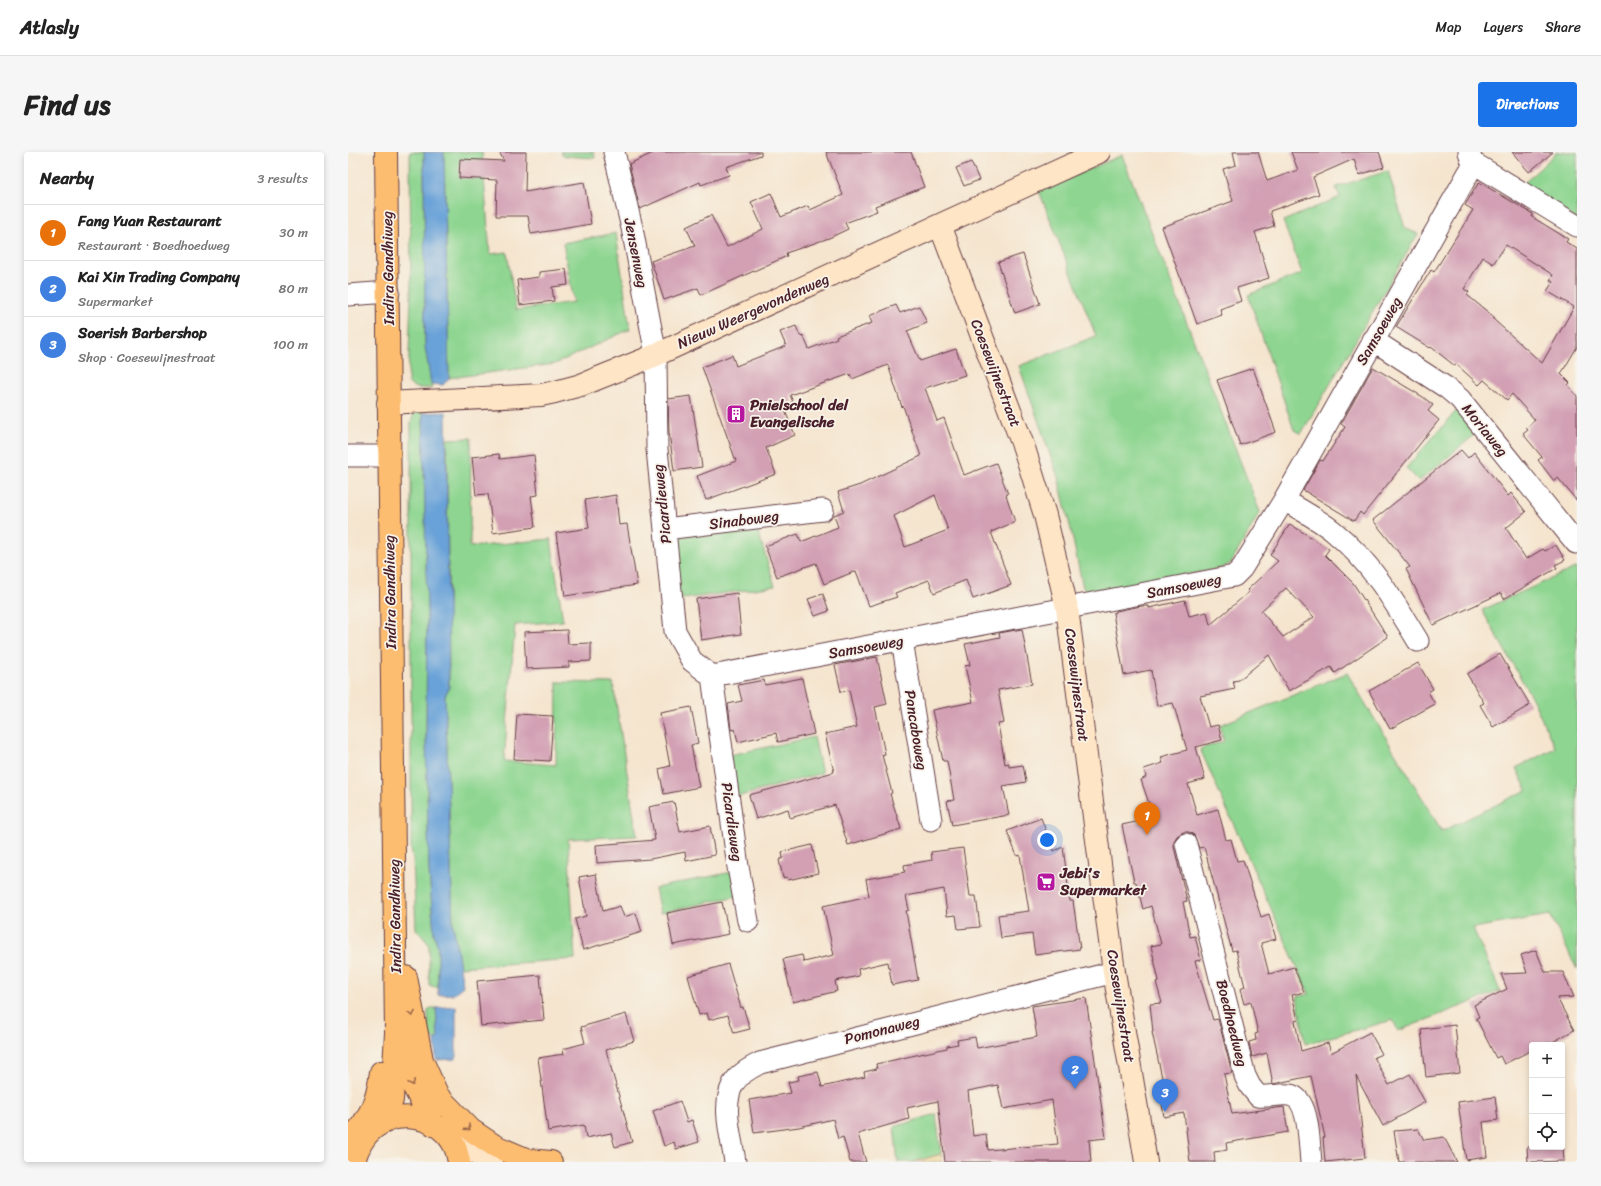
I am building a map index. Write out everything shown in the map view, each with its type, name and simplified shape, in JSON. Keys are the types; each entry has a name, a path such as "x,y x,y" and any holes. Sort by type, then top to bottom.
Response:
{"main road":[{"name":"Indira Gandhiweg","path":"385,1122 392,1100 396,1033 388,456 399,402 389,292 386,152"},
{"path":"395,950 405,972 422,1060 438,1096 471,1130 495,1146 528,1160 551,1162"},
{"path":"352,1152 359,1131 371,1112 378,1096 382,1063 384,1011 395,978"},
{"name":"Indira Gandhiweg","path":"396,1033 409,1078 439,1129 455,1147 460,1162"},
{"path":"352,1152 373,1129 385,1122 398,1118 412,1117 430,1122 439,1129"}],"street":[{"name":"Jensenweg","path":"615,152 632,228 656,355"},
{"name":"Nieuw Weergevondenweg","path":"399,402 554,392 581,385 656,355 1099,152"},
{"path":"1469,152 1472,162 1577,226"},
{"name":"Samsoeweg","path":"712,676 1234,576 1242,568 1284,500 1469,172"},
{"name":"Coesewijnestraat","path":"940,225 1024,448 1045,515 1067,608 1114,972 1146,1162"},
{"path":"348,295 389,292"},
{"name":"Moriaweg","path":"1373,340 1447,388 1460,399 1576,543"},
{"name":"Picardieweg","path":"656,355 657,449 675,631 692,661 712,676 738,867 748,921"},
{"path":"348,456 388,456"},
{"path":"1284,500 1316,519 1350,546 1388,592 1418,642"},
{"name":"Sinaboweg","path":"665,529 823,510"},
{"name":"Pancaboweg","path":"902,640 931,820"},
{"name":"Boedhoedweg","path":"1186,844 1246,1076 1250,1086 1258,1096 1290,1095 1299,1099 1304,1108 1311,1162"},
{"name":"Pomonaweg","path":"735,1162 728,1115 728,1099 733,1084 745,1071 760,1063 777,1057 1114,972"},
{"path":"439,1129 470,1151 492,1162"}],"green space":[{"path":"410,152 424,152 425,346 432,388 415,387 410,385 408,382 411,295"},
{"path":"444,152 482,152 490,254 507,252 516,310 574,302 563,243 616,233 630,329 555,364 449,378"},
{"path":"561,152 594,152 595,158 563,156"},
{"path":"1557,152 1577,152 1577,220 1522,185"},
{"path":"1122,155 1260,512 1231,563 1222,568 1089,594 1083,588 1058,477 1019,366 1096,336 1039,191"},
{"path":"1388,171 1405,228 1418,234 1301,434 1294,430 1248,295 1302,273 1283,221 1340,197 1336,187"},
{"path":"1457,410 1479,431 1419,481 1406,468"},
{"path":"415,411 423,413 427,612 426,737 429,871 434,934 438,947 438,988 429,985 429,947 428,943 416,929 413,859 411,849 411,422"},
{"path":"471,438 470,547 551,539 563,621 515,625 504,761 556,765 557,682 613,683 637,836 568,839 575,959 460,967 453,924 445,696 449,687 447,439"},
{"path":"756,525 775,586 668,601 663,539"},
{"path":"1577,567 1577,969 1550,915 1473,928 1500,991 1398,1031 1393,1020 1305,1044 1297,997 1309,994 1200,749 1224,741 1220,725 1347,673 1442,831 1527,790 1516,768 1555,748 1533,700 1482,610"},
{"path":"814,737 822,773 729,799 720,757"},
{"path":"732,872 737,896 660,913 655,888"},
{"path":"431,1008 436,1008 438,1039 428,1038 428,1010"},
{"path":"936,1114 941,1154 914,1162 898,1162 894,1127"}],"sand":[{"path":"941,1154 942,1162 914,1162"}],"water":[{"path":"424,152 444,152 449,378 443,385 431,384 425,346"},
{"path":"446,412 449,687 445,696 453,924 463,986 453,994 438,995 438,947 434,934 429,871 426,737 427,612 423,413"},
{"path":"456,1006 456,1059 436,1060 435,1039 438,1039 436,1008"}],"building":[{"path":"499,152 526,152 525,192 584,182 591,224 531,234 528,216 496,216 497,180 459,178 460,159 504,161"},
{"path":"655,152 761,152 761,155 726,167 729,175 701,185 700,182 640,209 629,164"},
{"path":"826,152 911,152 924,187 875,206 877,211 845,223 848,229 829,238 786,253 787,256 701,295 698,288 664,300 651,261 695,246 686,227 711,215 727,247 763,229 751,202 771,193 781,217 808,206 810,210 843,195"},
{"path":"1233,152 1258,152 1267,181 1298,170 1291,152 1379,152 1384,167 1359,175 1354,159 1313,177 1319,194 1270,211 1274,226 1255,232 1269,278 1237,288 1241,301 1220,309 1222,315 1197,324 1162,227 1233,201 1223,169 1236,165"},
{"path":"1512,152 1553,152 1529,172"},
{"path":"971,162 979,180 964,186 956,168"},
{"path":"1479,182 1533,214 1532,217 1568,239 1566,242 1577,249 1577,347 1561,374 1570,383 1568,385 1577,396 1577,501 1558,478 1554,481 1538,460 1542,457 1523,434 1528,430 1526,428 1535,420 1512,394 1507,400 1484,380 1479,385 1456,364 1455,366 1431,347 1430,348 1396,327 1431,270 1434,272 1473,210 1465,205","holes":["1506,245 1553,275 1550,280 1553,282 1547,291 1574,307 1542,363 1493,319 1494,317 1467,295 1469,292 1464,289 1483,257 1493,264"]},
{"path":"1023,254 1040,304 1015,313 998,262"},
{"path":"566,269 568,285 552,287 554,301 520,305 517,280 539,277 539,272"},
{"path":"896,305 900,313 919,306 927,323 907,331 920,361 956,349 965,375 925,388 937,421 944,418 964,475 996,463 1008,494 1006,495 1015,522 991,532 1011,585 973,599 966,580 934,593 929,580 895,593 897,597 869,606 856,571 824,584 816,563 777,577 765,546 798,534 801,542 838,527 834,515 844,511 838,492 860,485 921,456 888,365 852,379 850,374 790,395 793,402 783,406 795,435 766,448 776,474 706,500 697,476 736,461 702,367 732,355 736,366 786,346 780,332 796,326 800,336 803,335 809,349 837,338 836,336 872,323 869,316","holes":["935,495 948,530 905,547 894,516"]},
{"path":"1373,367 1423,397 1433,405 1428,411 1439,420 1363,515 1360,512 1354,521 1303,490 1320,460 1323,461 1345,427 1341,424"},
{"path":"1253,368 1276,432 1240,445 1217,380"},
{"path":"691,396 702,467 674,471 669,432 668,399"},
{"path":"1461,450 1468,458 1474,452 1508,496 1511,493 1526,512 1506,528 1526,559 1543,549 1545,551 1556,545 1565,560 1555,565 1557,568 1504,599 1501,593 1433,625 1406,569 1410,567 1373,520"},
{"path":"499,454 500,459 534,455 538,495 531,496 535,527 493,533 488,494 476,495 472,457"},
{"path":"616,495 619,525 627,524 637,585 565,596 556,533 589,528 585,500"},
{"path":"1290,524 1329,549 1325,555 1353,583 1388,637 1335,673 1331,667 1289,691 1269,655 1239,680 1233,681 1235,689 1200,696 1209,727 1218,725 1222,740 1196,747 1205,779 1188,784 1197,815 1218,809 1226,840 1231,839 1237,861 1243,860 1261,917 1269,914 1276,939 1261,943 1269,974 1294,967 1304,992 1292,995 1298,1020 1295,1021 1301,1051 1328,1043 1331,1053 1370,1032 1382,1054 1374,1057 1389,1085 1410,1074 1425,1102 1383,1126 1356,1076 1365,1158 1325,1162 1323,1138 1325,1137 1311,1076 1273,1084 1267,1053 1252,1057 1249,1042 1256,1040 1255,1034 1258,1033 1251,1002 1244,1004 1240,989 1245,987 1236,950 1232,951 1204,847 1199,848 1194,835 1189,832 1183,832 1177,836 1174,841 1174,847 1187,901 1183,902 1190,937 1195,936 1201,960 1195,961 1213,1020 1218,1019 1232,1073 1224,1074 1232,1114 1284,1107 1288,1132 1226,1143 1227,1150 1214,1152 1215,1162 1190,1162 1184,1113 1164,1117 1161,1096 1166,1096 1152,1032 1150,1004 1162,1003 1156,982 1159,981 1151,946 1161,944 1151,906 1143,909 1136,882 1134,882 1122,825 1154,818 1141,780 1146,777 1144,769 1163,763 1161,757 1187,750 1173,703 1157,706 1151,670 1124,675 1113,613 1116,611 1141,606 1149,606 1149,608 1185,600 1189,616 1207,612 1210,625 1249,592 1247,590 1278,561 1270,555","holes":["1286,588 1314,617 1283,637 1261,611"]},
{"path":"737,593 741,634 701,640 696,599"},
{"path":"823,594 829,611 815,616 808,599"},
{"path":"1022,629 1032,684 998,690 1004,723 998,724 1005,764 1009,763 1009,767 1023,765 1026,782 1003,786 1009,815 952,825 947,801 954,800 947,761 943,761 932,710 973,702 965,666 970,665 965,644 1000,637 999,633"},
{"path":"567,630 568,644 591,643 591,661 569,662 569,667 526,669 524,632"},
{"path":"1500,654 1530,705 1493,727 1480,705 1484,703 1467,674"},
{"path":"877,657 887,704 875,707 885,754 882,755 892,793 890,794 901,829 848,845 835,805 790,818 788,809 756,819 749,795 834,772 825,734 857,727 849,690 841,692 835,665"},
{"path":"1418,663 1433,689 1428,692 1435,704 1390,729 1369,691"},
{"path":"802,678 814,734 778,742 776,733 738,742 735,729 731,730 728,704 742,701 738,685 764,680 765,685"},
{"path":"691,707 698,743 691,745 699,787 664,794 659,769 670,766 660,713"},
{"path":"517,714 553,716 550,761 514,759"},
{"path":"674,802 680,832 710,826 715,855 686,861 685,852 650,859 597,863 596,845 655,840 649,807"},
{"path":"1041,818 1054,851 1063,847 1070,901 1073,901 1080,949 1035,955 1032,934 1001,938 998,915 1029,911 1020,855 1017,856 1007,831"},
{"path":"812,845 818,873 788,880 787,877 783,878 779,860 783,858 782,852"},
{"path":"963,848 970,896 976,896 980,927 958,929 956,915 947,916 944,889 906,896 909,910 906,911 918,980 892,985 888,962 858,969 859,976 835,981 837,991 793,1002 783,959 802,955 804,962 834,955 823,906 869,896 866,879 905,872 904,865 932,860 931,852"},
{"path":"596,874 603,911 620,906 624,917 636,913 642,932 583,950 575,919 586,916 579,877"},
{"path":"722,902 729,934 673,945 667,913"},
{"path":"1536,950 1545,972 1563,972 1574,997 1557,998 1574,1030 1553,1042 1529,1042 1529,1052 1504,1064 1500,1056 1496,1058 1476,1018 1479,1017 1474,1005 1507,989 1501,974 1527,973 1521,955"},
{"path":"728,964 741,1008 743,1007 750,1029 734,1033 728,1015 709,1020 707,1013 699,1015 688,976"},
{"path":"540,975 544,1020 481,1026 477,981"},
{"path":"1086,998 1106,1138 1089,1140 1091,1162 945,1162 938,1101 907,1108 909,1119 858,1134 866,1162 850,1162 843,1137 838,1139 833,1119 799,1127 754,1133 749,1100 791,1093 788,1082 799,1080 798,1076 818,1072 822,1087 865,1077 864,1072 877,1069 876,1064 947,1048 947,1046 958,1044 957,1040 975,1037 977,1048 1037,1037 1032,1006","holes":["998,1085 1003,1109 1052,1100 1058,1144 988,1150 986,1134 973,1136 968,1091"]},
{"path":"626,1014 634,1041 606,1050 632,1142 615,1147 611,1133 586,1138 584,1125 548,1131 538,1058 564,1054 563,1049 585,1043 581,1027"},
{"path":"1455,1025 1460,1073 1426,1077 1421,1029"},
{"path":"1495,1097 1498,1120 1483,1122 1487,1157 1466,1160 1458,1102"},
{"path":"680,1101 687,1122 692,1120 699,1142 676,1149 674,1142 664,1146 653,1111"},
{"path":"1418,1129 1424,1140 1444,1137 1457,1162 1399,1162 1394,1131"},
{"path":"1527,1147 1529,1147 1529,1150 1563,1150 1564,1161 1528,1162"}],"place":[{"name":"Pnielschool del Evangelische","path":"736,414"},
{"name":"Fang Yuan Restaurant","path":"1147,835"},
{"name":"Jebi's Supermarket","path":"1046,882"},
{"name":"Kai Xin Trading Company","path":"1075,1089"},
{"name":"Soerish Barbershop","path":"1165,1112"}]}
